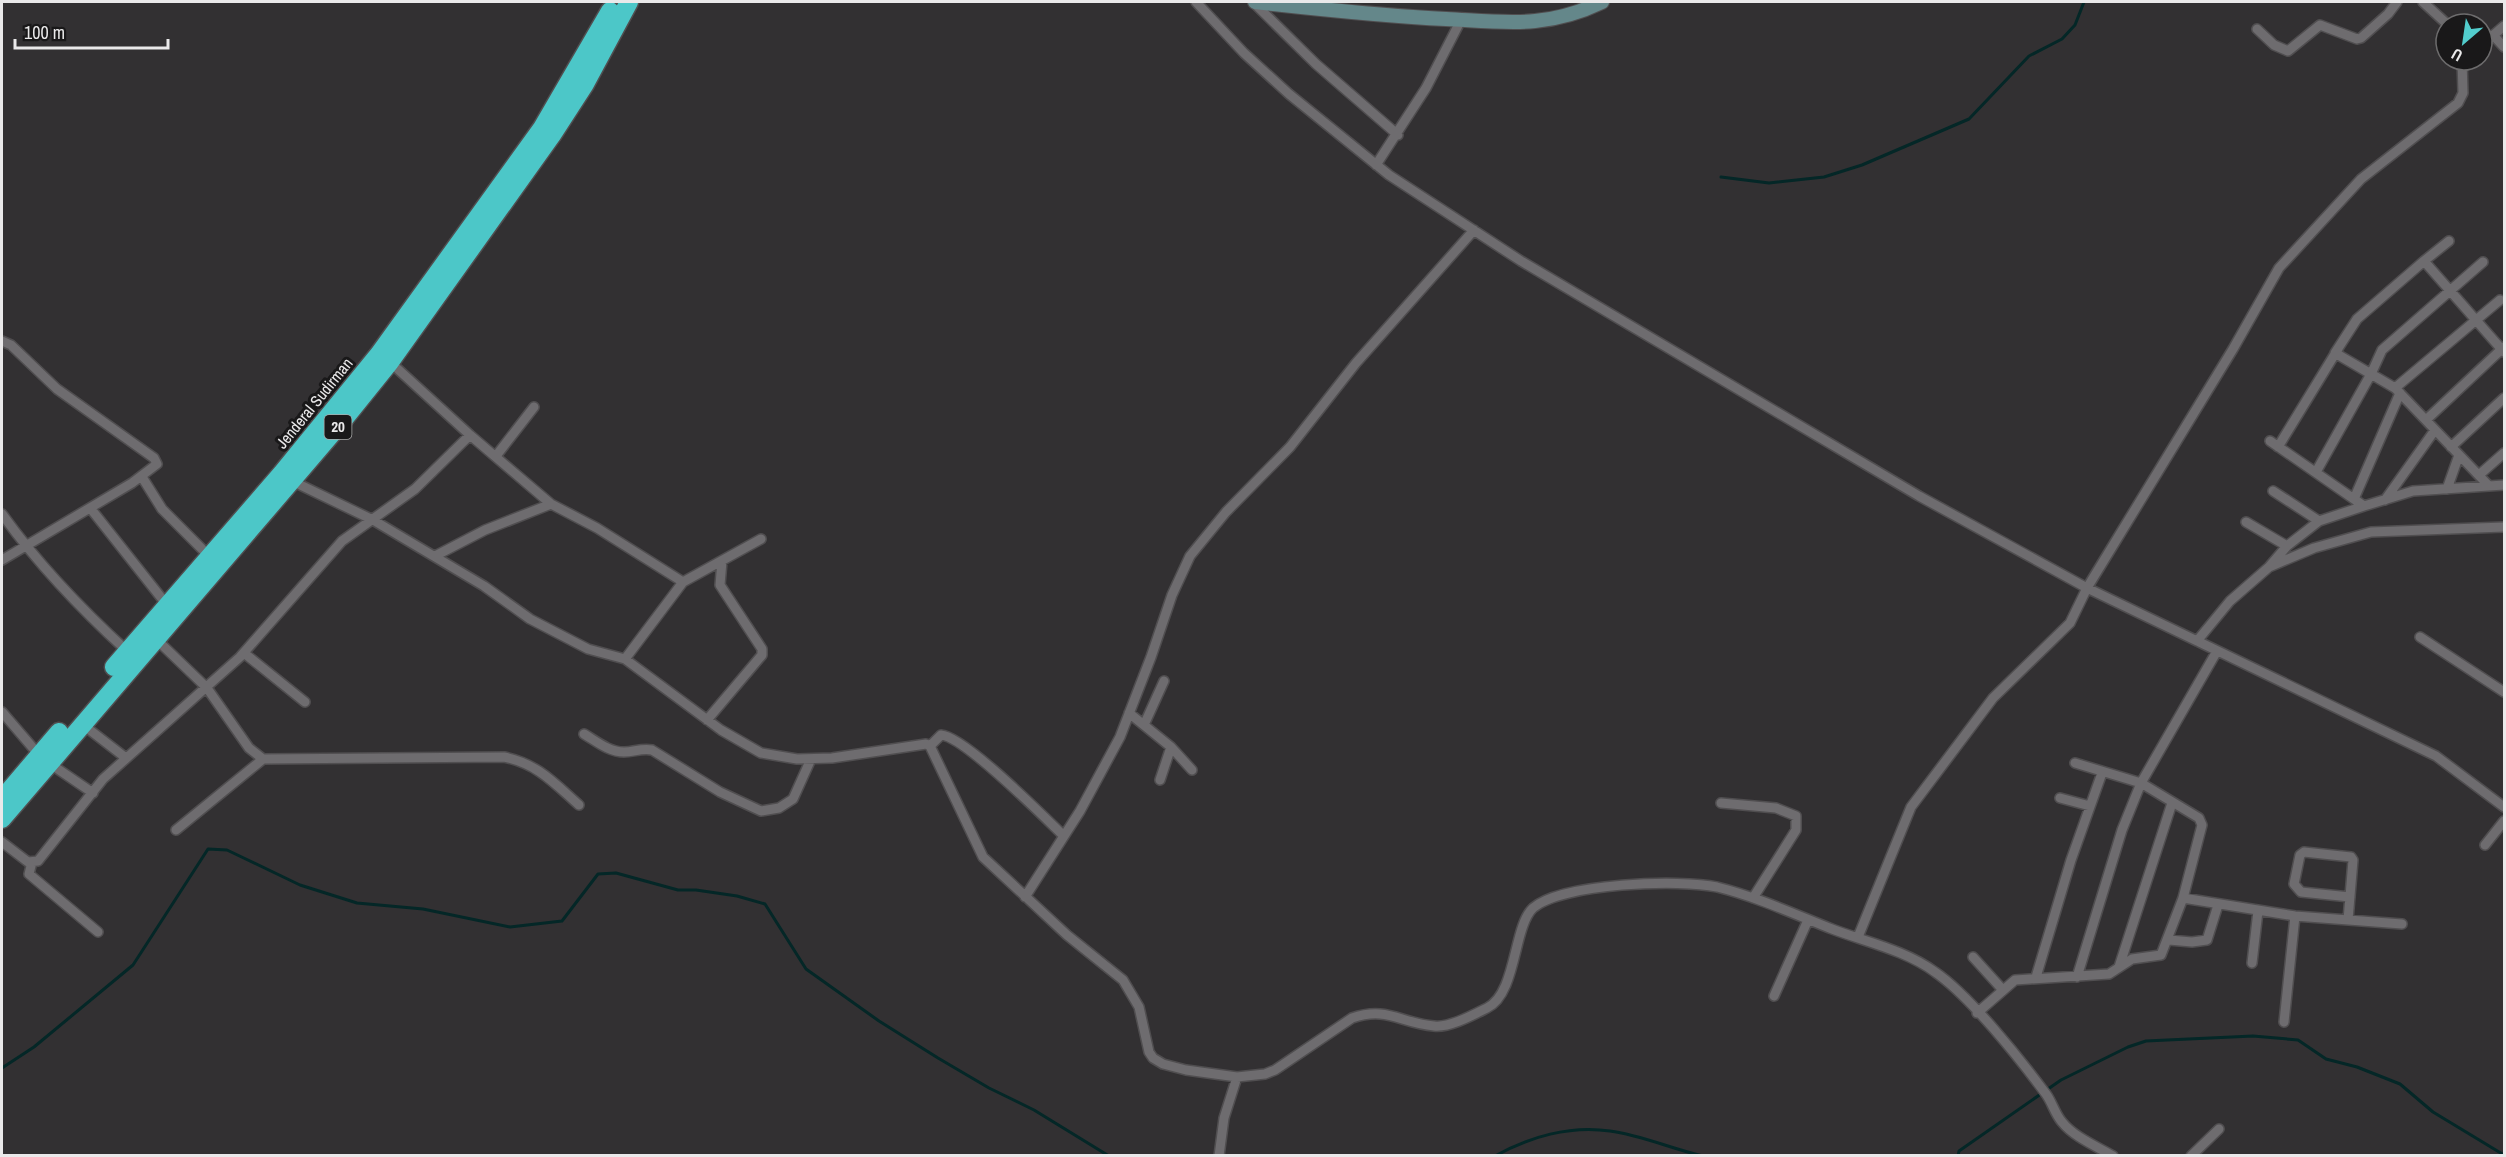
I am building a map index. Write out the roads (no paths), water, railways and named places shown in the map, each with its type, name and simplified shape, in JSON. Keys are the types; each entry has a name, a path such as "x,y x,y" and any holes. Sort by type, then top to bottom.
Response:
{"highway":[{"name":"Jenderal Sudirman","path":"2,799 44,759 128,651 332,414 379,354 542,128 615,2"},
{"name":"20","path":"2,819 44,759 82,724 292,481 390,362 552,135 585,84 629,2"}],"street":[{"path":"1196,2 1244,53 1289,94 1376,165 1474,230 1918,496 2087,588 2436,756 2505,807"},
{"path":"1254,2 1316,64 1398,135"},
{"path":"1254,2 1399,17 1529,24 1572,15 1602,2"},
{"path":"2257,30 2282,51 2291,50 2320,25 2357,39 2388,14 2397,2"},
{"path":"1376,165 1398,135 1426,88 1461,20"},
{"path":"2494,36 2505,47"},
{"path":"1858,937 1911,807 1993,698 2070,623 2087,588 2233,349 2279,268 2361,179 2458,103 2463,93 2463,72"},
{"path":"1025,897 1064,836 1117,744 1172,595 1190,556 1226,512 1290,447 1356,363 1474,230"},
{"path":"2364,506 2274,444 2357,319 2449,241"},
{"path":"2424,261 2504,350 2426,420"},
{"path":"2316,472 2382,350 2483,262"},
{"path":"2354,499 2397,391 2500,300"},
{"path":"2336,353 2348,332"},
{"path":"2,341 11,345 57,389 154,459 156,466 90,509 2,560"},
{"path":"2336,353 2397,391 2489,486"},
{"path":"390,362 470,435 551,504 597,528 683,582"},
{"path":"2451,447 2505,398"},
{"path":"496,456 534,407"},
{"path":"2385,500 2435,430"},
{"path":"2,842 22,859 38,861 93,793 126,758 244,653 342,541 415,489 470,435"},
{"path":"2479,476 2505,453"},
{"path":"2447,489 2459,455"},
{"path":"142,477 162,509 209,556"},
{"path":"292,481 373,520 435,556 484,586 530,620 588,649 625,659 707,720 761,753 785,758 811,759 849,757 926,744 930,746 975,844 994,869 1123,980 1139,1007 1149,1052 1158,1062 1186,1070 1237,1077 1270,1073 1352,1018 1365,1014 1387,1014 1435,1026 1495,1004 1504,989 1530,912 1549,900 1590,889 1627,884 1704,886 1753,898 1858,937 1935,971 1977,1013 2039,1085 2051,1101 2061,1122 2113,1155"},
{"path":"2197,641 2230,601 2269,567 2287,546 2319,520 2413,491 2505,485"},
{"path":"2273,491 2319,520"},
{"path":"435,556 485,530 551,504"},
{"path":"90,509 167,605"},
{"path":"2,514 26,547 88,615 128,651"},
{"path":"2246,522 2287,546"},
{"path":"2269,567 2314,548 2371,532 2505,527"},
{"path":"625,659 683,582 761,539"},
{"path":"707,720 762,655 762,649 720,585 722,561"},
{"path":"2420,637 2505,692"},
{"path":"155,639 207,688 249,748 263,759 504,757 525,761 537,768 579,805"},
{"path":"2077,977 2122,830 2141,783 2217,651"},
{"path":"244,653 305,702"},
{"path":"1144,725 1164,681"},
{"path":"2,712 44,759 93,793"},
{"path":"1129,713 1171,747 1192,770"},
{"path":"82,724 126,758"},
{"path":"584,734 604,746 623,752 639,748 652,750 720,792 761,811 779,808 793,800 811,759"},
{"path":"930,746 941,735 949,737 981,760 1064,836"},
{"path":"1160,780 1171,747"},
{"path":"176,830 263,759"},
{"path":"1977,1013 2015,980 2109,974 2132,959 2161,955 2169,940 2183,898 2202,825 2199,818 2141,783 2075,763"},
{"path":"2036,977 2102,773"},
{"path":"2060,798 2090,807"},
{"path":"1721,803 1776,808 1796,816 1796,830 1753,898"},
{"path":"2119,969 2172,803"},
{"path":"2485,845 2505,820"},
{"path":"2348,920 2350,897 2351,857 2304,852 2300,855 2294,884 2296,888 2301,891 2350,897"},
{"path":"32,862 29,874 98,932"},
{"path":"2183,898 2295,916 2402,924"},
{"path":"2169,940 2192,942 2206,940 2218,905"},
{"path":"2252,963 2258,910"},
{"path":"2284,1022 2295,916"},
{"path":"1774,996 1808,920"},
{"path":"1973,957 2002,989"},
{"path":"1219,1155 1224,1118 1237,1077"},
{"path":"2191,1155 2220,1129"}],"waterway":[{"path":"1721,177 1769,183 1824,177 1862,165 1969,119 2029,56 2062,39 2075,25 2084,2"},
{"path":"2,1068 34,1047 133,965 208,849 227,850 300,885 357,903 423,909 510,927 562,921 598,874 616,873 678,890 696,890 737,896 765,904 806,969 879,1021 938,1058 989,1088 1034,1110 1109,1156"},
{"path":"1958,1156 1959,1151 2061,1080 2128,1047 2146,1041 2253,1036 2298,1040 2326,1059 2357,1067 2400,1084 2433,1112 2504,1155"},
{"path":"1495,1156 1536,1138 1580,1130 1610,1131 1703,1156"}]}
